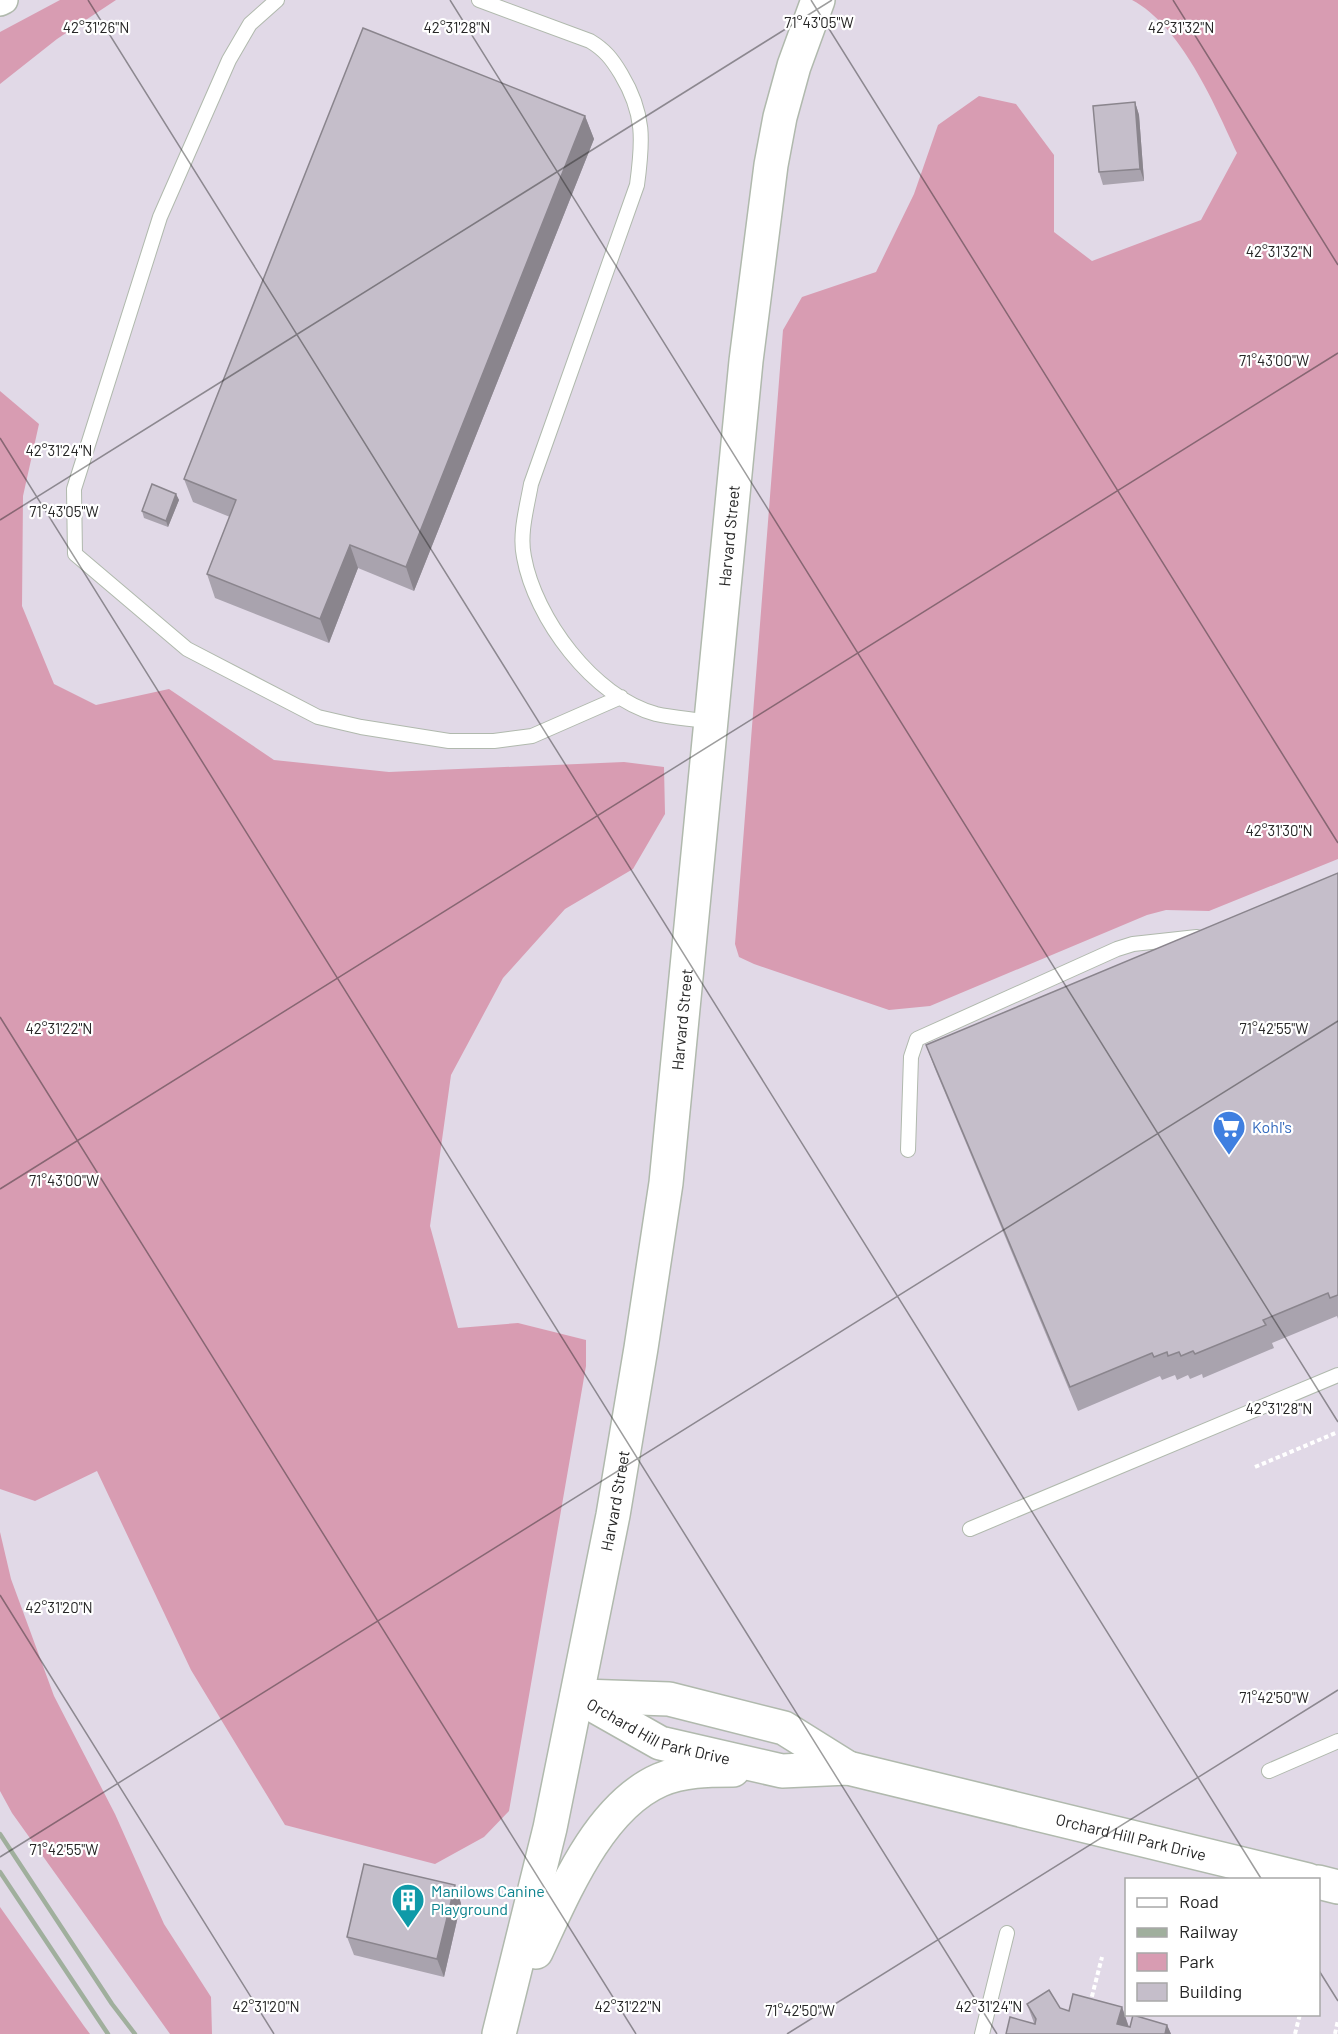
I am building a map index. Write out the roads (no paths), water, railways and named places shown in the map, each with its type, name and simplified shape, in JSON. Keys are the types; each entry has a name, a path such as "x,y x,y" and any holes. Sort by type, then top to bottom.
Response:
{"main road":[{"name":"Harvard Street","path":"502,2025 532,1910 617,1492 666,1183 746,361 771,165 791,78 818,0"},
{"name":"Orchard Hill Park Drive","path":"577,1696 669,1699 784,1728 848,1768"},
{"name":"Orchard Hill Park Drive","path":"577,1696 660,1743 783,1771 848,1768 1300,1878"},
{"path":"502,2025 580,1862 598,1835 626,1805 659,1781 678,1774 709,1770 783,1771"},
{"path":"1320,1882 1338,1887"}],"lane":[{"path":"278,0 250,24 229,60 160,217 74,489 75,554 187,649 318,717 361,727 449,741 494,741 532,736 621,697"},
{"path":"479,0 590,41 607,51 629,88 640,115 642,147 637,185 531,484 524,525 523,555 533,593 555,632 590,674 621,697 655,713 710,722"},
{"path":"908,1150 911,1057 917,1040 1117,949 1133,944 1197,937 1207,933"},
{"path":"970,1529 1338,1375"},
{"path":"1269,1771 1338,1741"},
{"path":"982,2034 1008,1933"}],"railway":[{"path":"0,1834 112,2004 135,2034"},
{"path":"0,1872 108,2034"}],"place":[{"name":"Kohl's","path":"1229,1156"},
{"name":"Manilows Canine Playground","path":"408,1929"}]}
